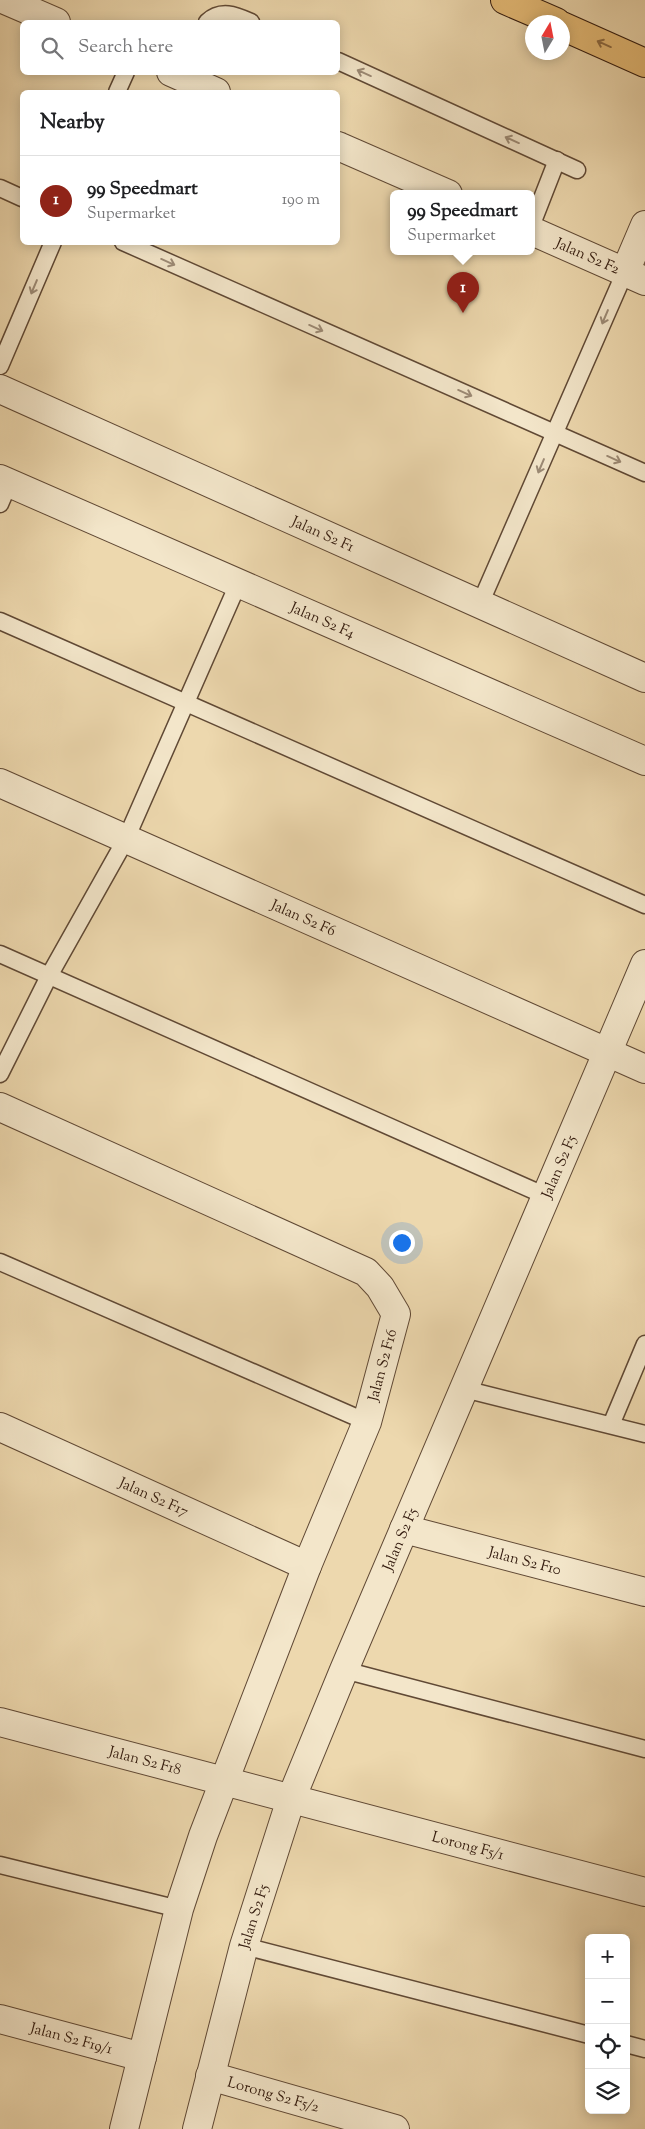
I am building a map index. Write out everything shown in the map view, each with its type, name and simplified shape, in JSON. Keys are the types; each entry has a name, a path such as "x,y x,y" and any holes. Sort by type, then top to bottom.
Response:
{"main road":[{"path":"505,0 540,15"},
{"path":"570,29 645,62"}],"street":[{"path":"5,0 51,20"},
{"path":"182,75 212,90"},
{"path":"340,147 439,190"},
{"path":"635,276 645,225"},
{"name":"Jalan S2 F2","path":"535,232 635,276"},
{"name":"Jalan S2 F1","path":"0,389 645,678"},
{"name":"Jalan S2 F4","path":"3,489 238,584 645,761"},
{"name":"Jalan S2 F6","path":"0,783 645,1069"},
{"name":"Jalan S2 F5","path":"197,2129 244,1946 291,1799 404,1528 645,964"},
{"name":"Jalan S2 F16","path":"0,1107 366,1272 380,1287 396,1314 367,1422 306,1566 203,1836 179,1909 124,2129"},
{"name":"Jalan S2 F17","path":"0,1427 306,1566"},
{"name":"Jalan S2 F10","path":"404,1528 645,1592"},
{"name":"Jalan S2 F18","path":"0,1722 291,1799"},
{"name":"Lorong F5/1","path":"291,1799 645,1892"},
{"name":"Jalan S2 F19/1","path":"0,2019 142,2057"},
{"name":"Lorong S2 F5/2","path":"210,2076 395,2129"}],"lane":[{"path":"209,20 214,16 232,14 246,20"},
{"path":"340,62 577,170"},
{"path":"118,90 125,75"},
{"path":"535,216 557,160"},
{"path":"0,188 20,197"},
{"path":"0,366 52,245"},
{"path":"130,245 645,473"},
{"path":"480,604 555,433 635,276"},
{"path":"0,1074 49,976 126,839 238,584"},
{"path":"0,621 645,906"},
{"path":"0,954 546,1196"},
{"path":"0,1262 367,1422"},
{"path":"611,1425 645,1344"},
{"path":"464,1389 645,1434"},
{"path":"344,1670 645,1749"},
{"path":"0,1865 179,1909"},
{"path":"244,1946 585,2034"},
{"path":"630,2045 645,2049"}],"place":[{"name":"99 Speedmart","path":"463,313"}]}
